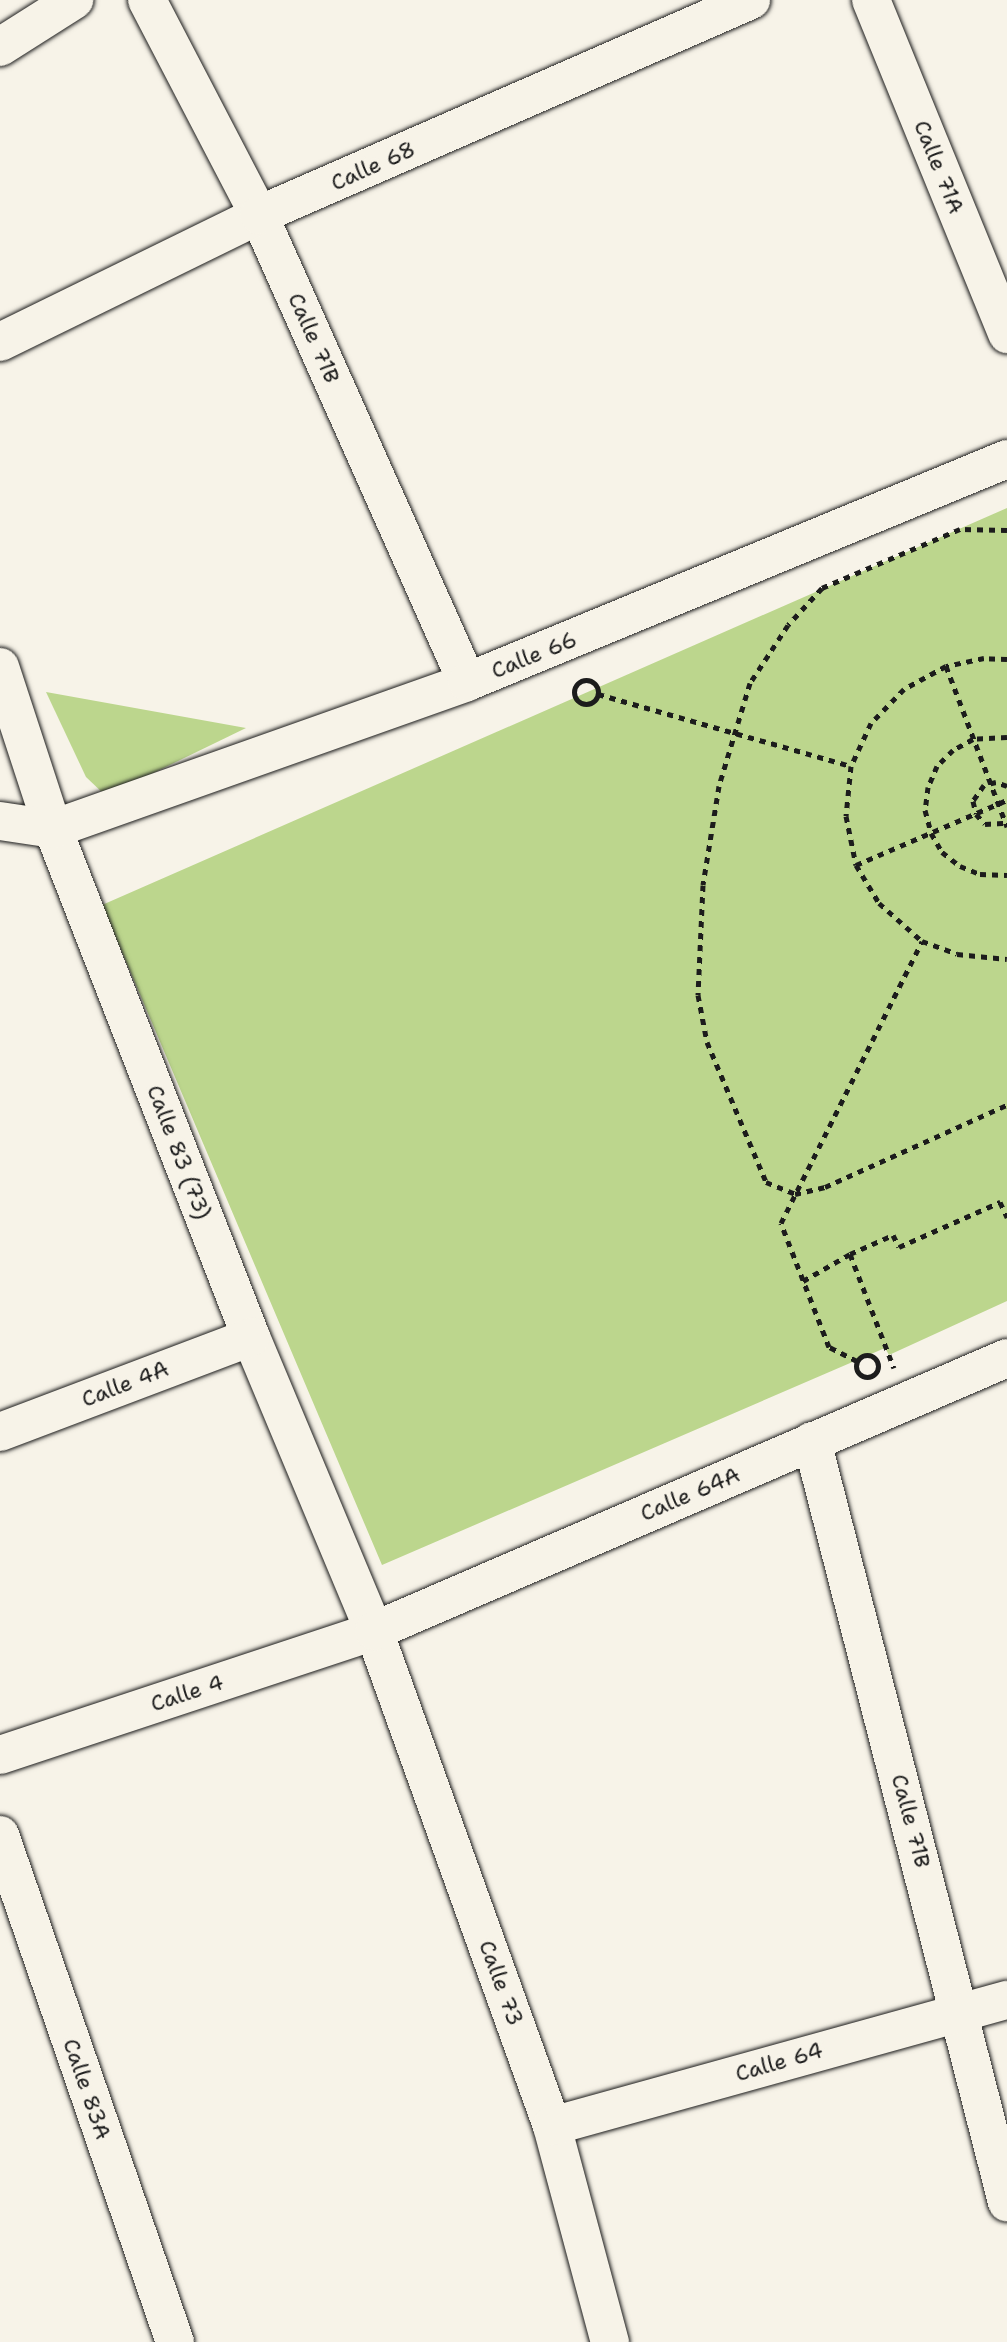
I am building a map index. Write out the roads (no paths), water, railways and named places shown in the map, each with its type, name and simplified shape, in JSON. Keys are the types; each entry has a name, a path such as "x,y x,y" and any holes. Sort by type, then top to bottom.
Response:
{"street":[{"path":"0,47 74,0"},
{"name":"Calle 71B","path":"147,0 259,215 467,682"},
{"name":"Calle 68","path":"0,342 259,215 751,0"},
{"name":"Calle 71A","path":"871,0 1007,334"},
{"name":"Calle 66","path":"53,829 467,682 1007,459"},
{"name":"Calle 83 (73)","path":"0,667 12,732 53,829 251,1337 374,1631"},
{"path":"0,821 53,829"},
{"name":"Calle 4A","path":"0,1432 251,1337"},
{"name":"Calle 64A","path":"374,1631 1007,1358"},
{"name":"Calle 71B","path":"812,1441 1007,2202"},
{"name":"Calle 4","path":"0,1755 374,1631"},
{"name":"Calle 73","path":"374,1631 552,2126 610,2342"},
{"name":"Calle 83A","path":"0,1835 175,2342"},
{"name":"Calle 64","path":"552,2126 1007,2000"}]}
